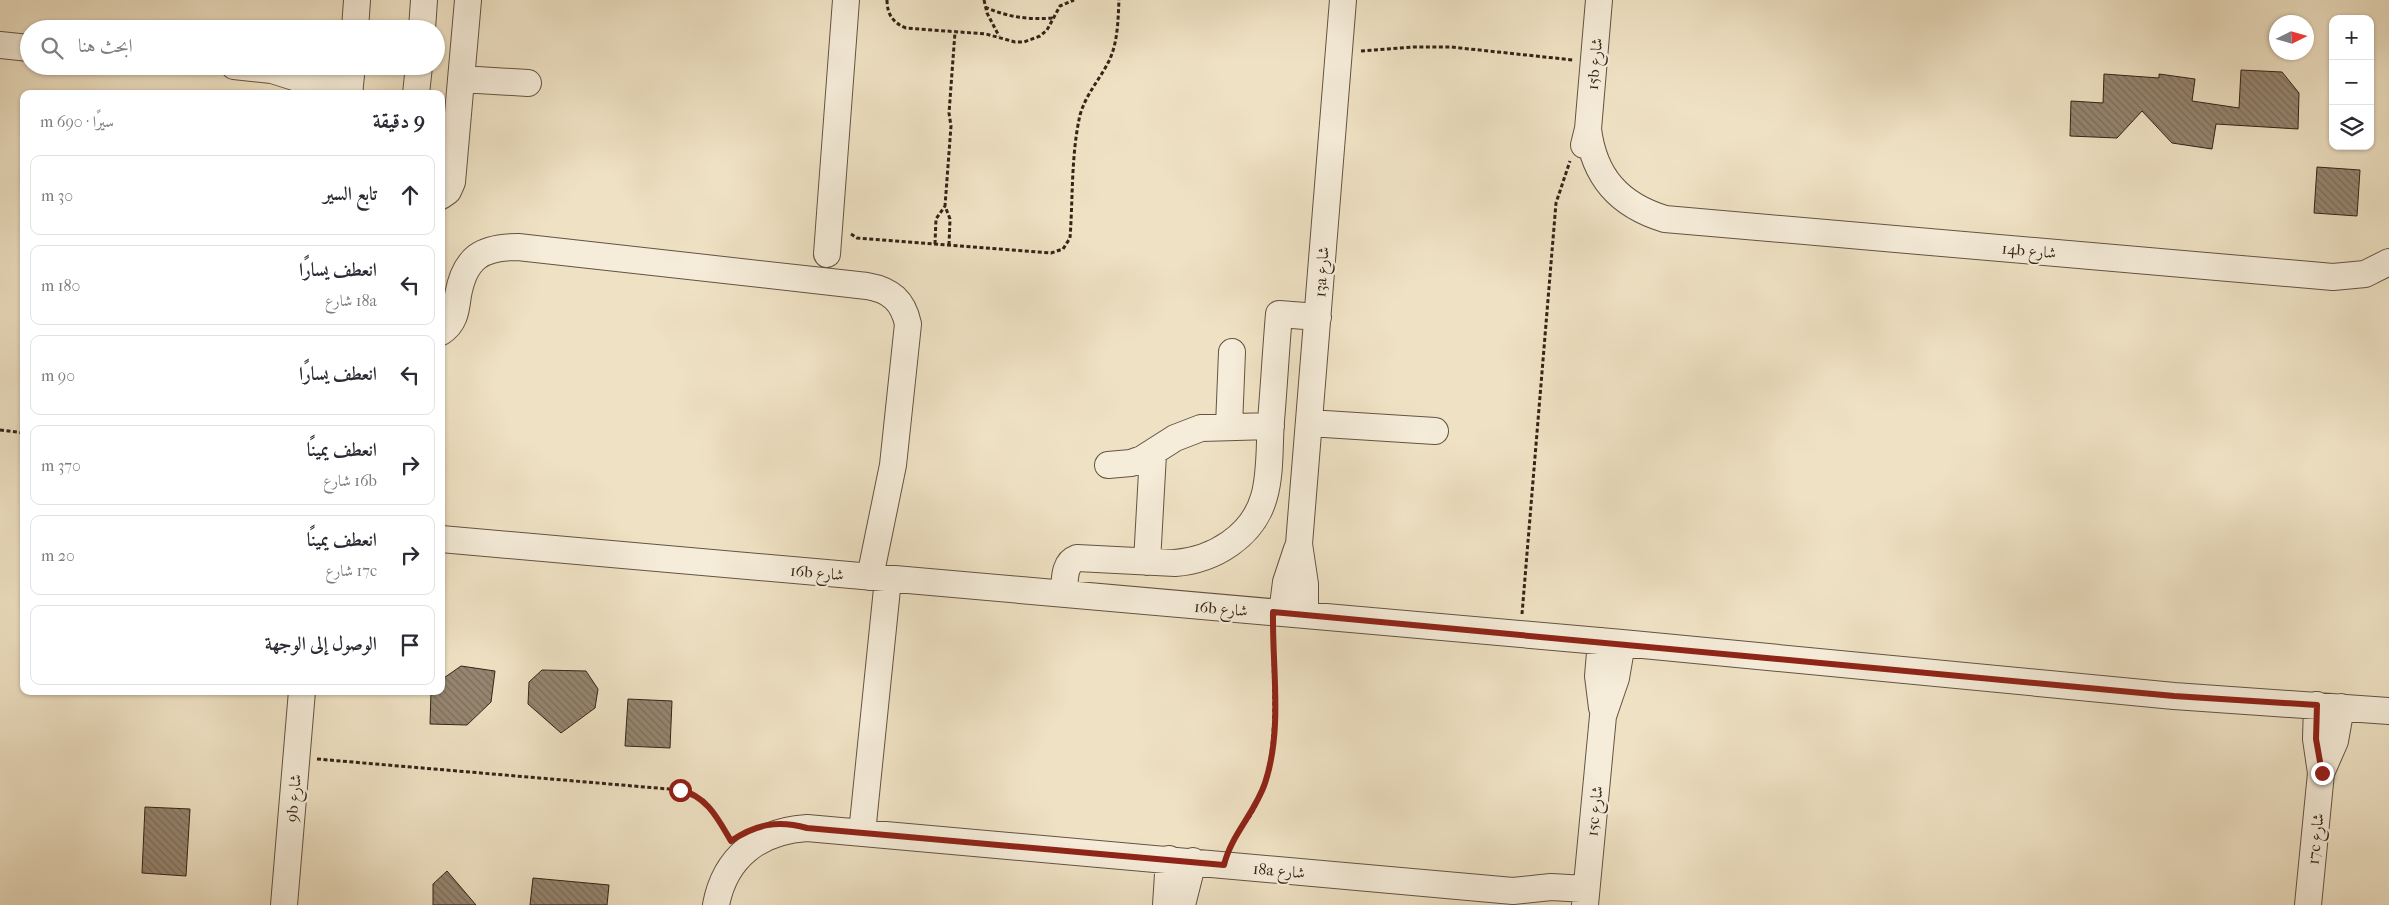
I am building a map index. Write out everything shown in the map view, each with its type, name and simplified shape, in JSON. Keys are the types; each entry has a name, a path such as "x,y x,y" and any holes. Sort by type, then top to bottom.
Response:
{"street":[{"path":"356,20 357,0"},
{"path":"423,20 424,0"},
{"path":"445,185 461,79 468,0"},
{"path":"827,254 846,0"},
{"name":"13a شارع","path":"1287,613 1305,584 1299,544 1343,0"},
{"name":"15b شارع","path":"1599,0 1588,129 1593,154 1603,177 1606,192"},
{"path":"0,45 20,47"},
{"path":"296,75 310,82 350,84"},
{"path":"416,90 418,75"},
{"path":"461,79 528,84"},
{"name":"14b شارع","path":"1606,192 1611,207 1637,219 1665,218 2333,277 2365,274 2389,262"},
{"path":"445,329 454,318 459,292 466,271 477,255 496,247 518,247 867,286 879,288 890,293 899,302 905,312 908,324 879,578 862,833"},
{"path":"1064,594 1066,568 1072,560 1077,558 1175,564 1203,558 1229,545 1240,535 1256,516 1264,496 1279,314 1318,317"},
{"path":"1229,426 1232,352"},
{"path":"1309,423 1435,431"},
{"path":"1108,465 1131,463 1153,454 1175,438 1201,428 1271,426"},
{"path":"1147,562 1153,454"},
{"name":"16b شارع","path":"445,539 1612,642 2174,696 2389,711"},
{"name":"15c شارع","path":"1585,897 1603,716 1616,678 1612,642"},
{"name":"9b شارع","path":"284,905 302,695"},
{"name":"17c شارع","path":"2308,905 2322,773 2334,741 2329,706"},
{"name":"18a شارع","path":"737,847 789,829 807,828 1512,891 1551,887 1585,897"},
{"path":"714,905 712,882 716,867 737,847"},
{"path":"1166,905 1181,860"},
{"path":"1181,860 1182,905"},
{"name":"18a شارع","path":"1512,891 1560,905"}],"path":[{"path":"887,0 890,16 906,28 999,36 1015,42 1032,40 1046,30 1060,6 1074,0"},
{"path":"984,0 985,7 999,36"},
{"path":"848,228 857,238 1051,253 1063,249 1068,244 1070,238 1076,139 1081,114 1090,91 1106,65 1114,47 1119,0"},
{"path":"985,7 1018,17 1053,18"},
{"path":"949,245 950,219 945,206 951,126 948,113 955,32"},
{"path":"1339,50 1360,52 1414,47 1451,47 1594,62"},
{"path":"1520,634 1556,203 1571,159"},
{"path":"935,244 936,219 945,206"},
{"path":"0,430 20,432"},
{"path":"1224,865 1231,844 1256,805 1265,782 1271,758 1275,693 1287,613"},
{"path":"296,757 680,790 695,794 707,804 737,847"}],"building":[{"path":"2241,70 2282,72 2299,93 2298,129 2216,124 2212,149 2172,143 2142,111 2117,138 2070,136 2071,101 2103,103 2104,74 2159,78 2159,74 2195,79 2192,101 2239,108"},
{"path":"2317,167 2360,170 2357,216 2314,213"},
{"path":"461,666 495,671 491,702 467,725 430,724 431,695 445,695 445,677"},
{"path":"542,670 586,671 598,689 595,708 561,733 528,704 529,682"},
{"path":"628,699 672,701 670,748 625,746"},
{"path":"145,807 190,809 186,876 142,873"},
{"path":"447,871 476,905 433,905 433,884"},
{"path":"533,878 609,885 607,905 530,905"}],"route":[{"path":"680,790 688,791 701,798 712,810 731,841 744,832 775,823 807,828 1224,865 1226,854 1231,844 1256,805 1265,782 1271,758 1274,734 1275,693 1273,612 1622,643 2174,696 2317,705 2316,739 2322,773"}]}
